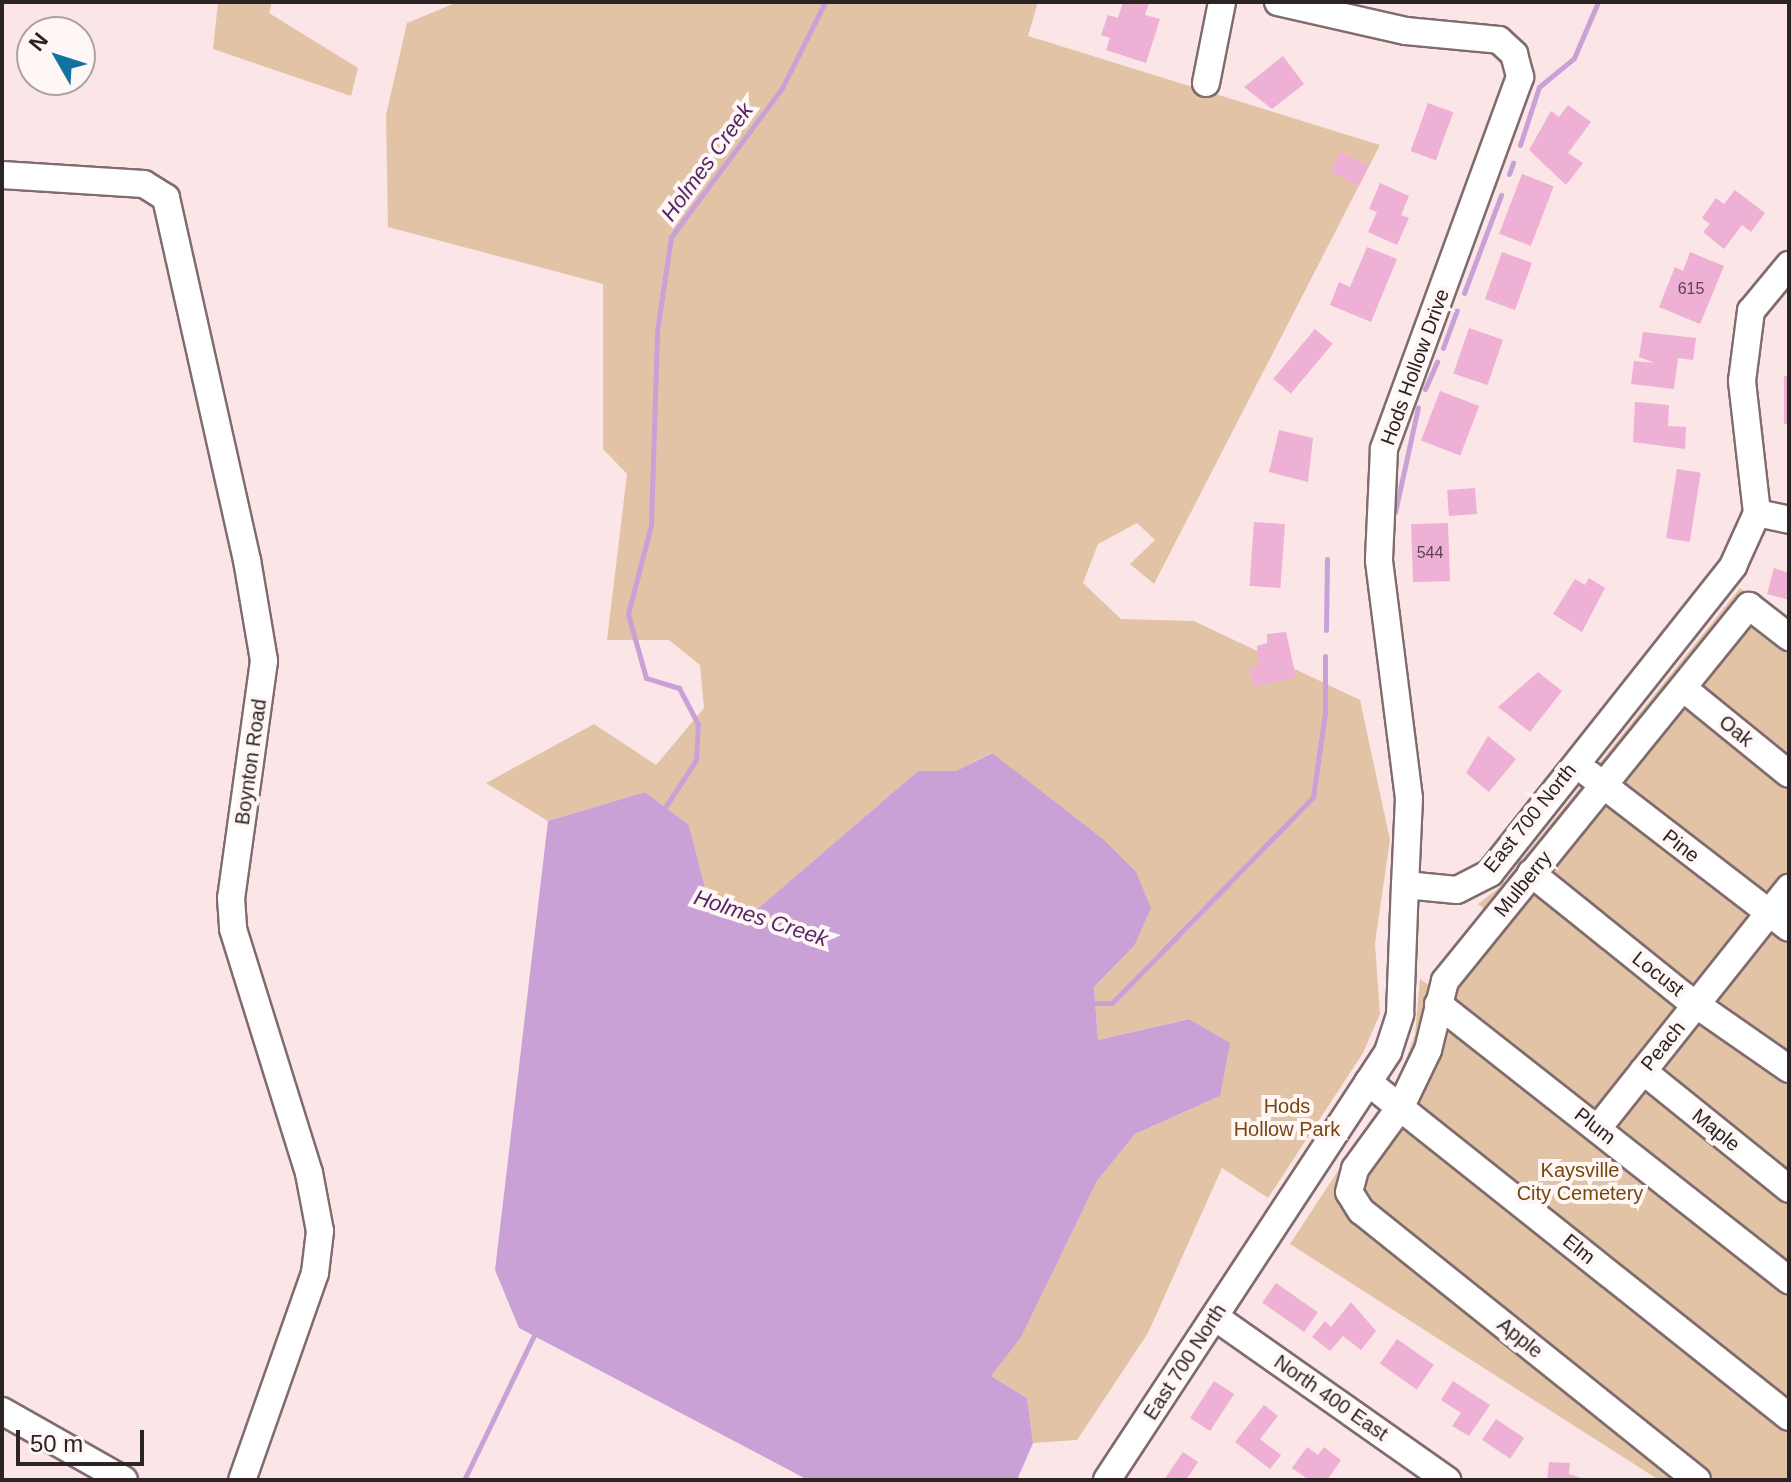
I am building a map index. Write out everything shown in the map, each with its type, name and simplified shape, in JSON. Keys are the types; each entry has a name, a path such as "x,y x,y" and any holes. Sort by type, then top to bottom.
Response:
{"street":[{"path":"1206,83 1222,2"},
{"name":"Hods Hollow Drive","path":"1278,2 1406,31 1499,40 1514,54 1520,77 1384,449 1377,499 1385,621 1409,798 1405,885"},
{"name":"Boynton Road","path":"2,175 144,184 158,189 170,209 264,661 236,876 233,929 309,1173 320,1231 315,1273 242,1480"},
{"path":"1789,265 1751,311 1742,381 1757,513 1789,520"},
{"name":"East 700 North","path":"1107,1480 1368,1082 1400,1014 1405,885 1457,890 1490,873 1733,566 1757,513"},
{"name":"Mulberry","path":"1349,1192 1355,1169 1401,1106 1428,1050 1445,981 1749,606 1789,637"},
{"name":"Oak","path":"1683,688 1789,774"},
{"name":"Pine","path":"1575,762 1779,921"},
{"name":"Locust","path":"1531,873 1789,1069"},
{"name":"Peach","path":"1598,1128 1698,1002 1779,921 1789,888"},
{"name":"Plum","path":"1438,1004 1789,1280"},
{"name":"Maple","path":"1643,1071 1789,1189"},
{"name":"Elm","path":"1368,1082 1789,1417"},
{"name":"Apple","path":"1349,1192 1361,1211 1697,1480"},
{"name":"North 400 East","path":"1215,1317 1447,1480"},
{"path":"2,1411 124,1480"}],"green space":[{"path":"218,2 272,2 269,13 358,68 351,96 213,49"},
{"name":"Hods Hollow Park","path":"458,2 1038,2 1028,36 1380,145 1154,584 1130,564 1155,540 1137,523 1098,544 1083,583 1121,619 1194,621 1360,700 1390,840 1375,943 1380,1014 1363,1053 1268,1198 1222,1168 1148,1333 1077,1440 1033,1443 1027,1398 991,1376 1021,1336 1097,1181 1135,1134 1220,1096 1188,1019 1098,1040 1094,987 1134,946 1103,839 991,753 956,771 918,771 741,923 711,911 689,825 645,792 548,821 486,783 594,724 656,765 704,708 700,665 669,640 607,640 627,474 603,449 603,284 388,227 386,115 407,23"},
{"name":"Kaysville City Cemetery","path":"1740,588 1789,628 1789,1480 1659,1480 1290,1244 1400,1076 1415,1034 1420,979 1431,987 1489,912 1478,904 1500,887"}],"water":[{"path":"992,753 1103,839 1136,872 1151,908 1134,946 1094,987 1098,1040 1189,1019 1230,1043 1220,1096 1135,1134 1097,1181 1021,1337 991,1376 1027,1398 1033,1443 1017,1480 808,1480 519,1328 495,1270 548,821 645,792 689,825 711,911 741,923 918,771 956,771"}],"building":[{"path":"1123,2 1149,3 1145,15 1160,19 1146,63 1106,50 1110,38 1101,35 1108,15 1118,18"},
{"path":"1283,56 1304,84 1272,109 1244,87"},
{"path":"1428,103 1453,112 1436,160 1411,151"},
{"path":"1568,105 1591,122 1568,153 1583,163 1566,185 1529,150 1551,111 1559,117"},
{"path":"1340,152 1369,166 1359,186 1330,172"},
{"path":"1522,174 1554,186 1531,246 1499,234"},
{"path":"1380,183 1409,196 1401,215 1409,218 1397,245 1368,232 1377,212 1369,209"},
{"path":"1735,190 1765,213 1751,232 1742,225 1724,249 1703,232 1710,224 1702,218 1716,198 1724,204"},
{"path":"1367,247 1397,259 1371,322 1330,305 1339,282 1350,287"},
{"path":"1502,252 1532,263 1515,310 1485,299"},
{"path":"1690,252 1724,266 1700,324 1659,307 1675,267 1683,271"},
{"path":"1469,328 1503,340 1487,385 1453,373"},
{"path":"1315,329 1333,344 1291,394 1273,379"},
{"path":"1643,332 1696,338 1693,360 1678,358 1674,389 1631,384 1634,361 1655,363 1639,357"},
{"path":"1784,376 1789,376 1789,424 1784,424"},
{"path":"1440,391 1479,406 1460,456 1421,440"},
{"path":"1635,402 1669,405 1668,426 1686,427 1685,449 1633,442"},
{"path":"1279,430 1313,438 1308,482 1269,472"},
{"path":"1677,469 1701,473 1690,542 1666,538"},
{"path":"1475,488 1477,514 1449,516 1447,490"},
{"path":"1254,522 1285,524 1280,588 1250,586"},
{"path":"1448,523 1450,581 1413,582 1411,524"},
{"path":"1774,568 1789,573 1789,600 1767,594"},
{"path":"1589,578 1605,588 1582,632 1553,614 1575,579 1585,585"},
{"path":"1286,632 1296,677 1253,687 1250,668 1258,666 1257,646 1267,643 1267,634"},
{"path":"1538,672 1562,691 1530,732 1498,707"},
{"path":"1488,736 1516,759 1489,792 1466,773"},
{"path":"1276,1283 1318,1312 1304,1332 1262,1303"},
{"path":"1351,1302 1376,1331 1361,1350 1343,1336 1330,1351 1312,1337 1325,1321 1331,1327"},
{"path":"1397,1339 1434,1365 1417,1389 1380,1364"},
{"path":"1214,1381 1234,1394 1210,1431 1190,1418"},
{"path":"1453,1381 1490,1405 1469,1436 1452,1426 1461,1413 1441,1400"},
{"path":"1264,1405 1278,1416 1260,1439 1281,1455 1270,1469 1235,1442"},
{"path":"1496,1419 1524,1438 1510,1459 1482,1440"},
{"path":"1307,1447 1318,1455 1324,1447 1341,1460 1327,1480 1309,1480 1292,1468"},
{"path":"1183,1452 1198,1462 1186,1480 1164,1480"},
{"path":"1549,1462 1570,1463 1569,1474 1587,1480 1547,1480"}],"waterway":[{"name":"Holmes Creek","path":"664,809 696,760 698,724 679,688 646,678 628,614 651,525 657,331 671,237 782,88 825,2"},
{"path":"1520,145 1539,87 1574,58 1598,2"},
{"path":"1509,174 1513,163"},
{"path":"1464,293 1501,195"},
{"path":"1443,348 1457,310"},
{"path":"1425,389 1437,362"},
{"path":"1395,512 1418,407"},
{"path":"1326,630 1327,559"},
{"path":"1092,1003 1112,1003 1313,797 1325,713 1325,656"},
{"path":"464,1480 534,1335"}]}
